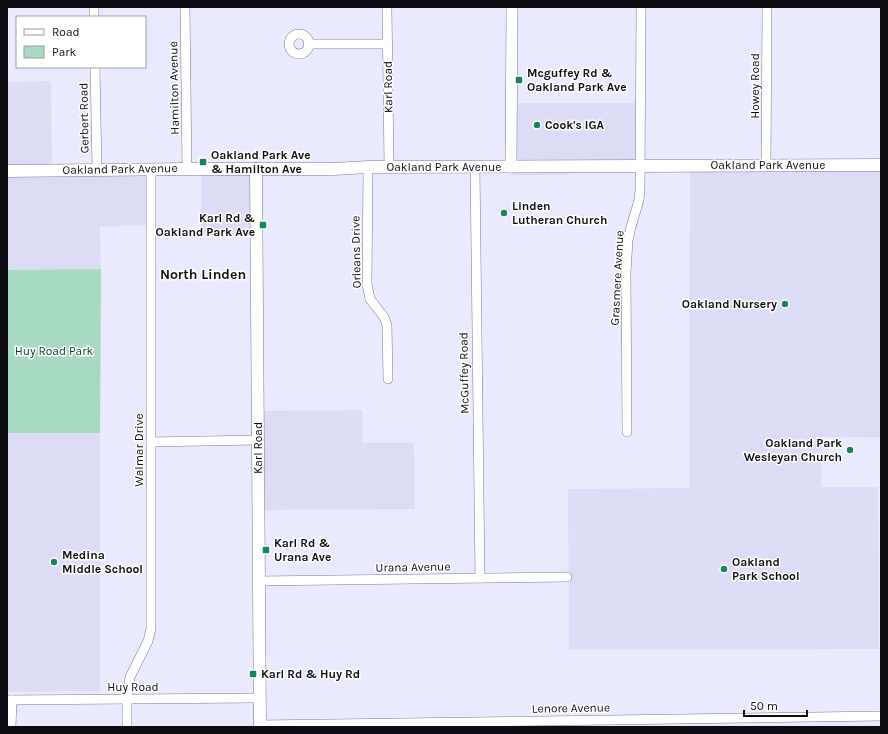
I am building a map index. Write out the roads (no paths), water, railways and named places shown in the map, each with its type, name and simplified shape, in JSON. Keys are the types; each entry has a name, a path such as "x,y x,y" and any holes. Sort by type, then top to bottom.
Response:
{"main road":[{"name":"Oakland Park Avenue","path":"7,170 881,165"},
{"name":"Karl Road","path":"256,169 260,726"}],"street":[{"name":"Hamilton Avenue","path":"185,7 187,168"},
{"name":"Karl Road","path":"387,7 389,167"},
{"path":"511,167 512,7"},
{"name":"Grasmere Avenue","path":"627,432 626,273 629,234 639,200 640,190 641,7"},
{"name":"Howey Road","path":"766,165 767,7"},
{"path":"308,44 388,44"},
{"name":"Gerbert Road","path":"95,68 96,170"},
{"name":"Orleans Drive","path":"368,167 367,284 370,299 384,317 387,324 388,379"},
{"name":"McGuffey Road","path":"475,167 480,578"},
{"name":"Walmar Drive","path":"127,727 127,699 130,677 143,654 151,629 151,169"},
{"path":"151,442 258,440"},
{"name":"Urana Avenue","path":"259,581 567,577"},
{"name":"Huy Road","path":"10,700 260,698"},
{"path":"10,700 11,727"},
{"name":"Lenore Avenue","path":"260,726 575,724 881,716"}],"place":[{"name":"Mcguffey Rd & Oakland Park Ave","path":"519,80"},
{"name":"Cook's IGA","path":"537,125"},
{"name":"Oakland Park Ave & Hamilton Ave","path":"203,162"},
{"name":"Linden Lutheran Church","path":"504,213"},
{"name":"Karl Rd & Oakland Park Ave","path":"263,225"},
{"name":"Oakland Nursery","path":"785,304"},
{"name":"Oakland Park Wesleyan Church","path":"850,450"},
{"name":"Karl Rd & Urana Ave","path":"266,550"},
{"name":"Medina Middle School","path":"54,562"},
{"name":"Oakland Park School","path":"724,569"},
{"name":"Karl Rd & Huy Rd","path":"253,674"}],"district":[{"name":"North Linden","path":"203,274"}],"park label":[{"name":"Huy Road Park","path":"54,351"}]}
